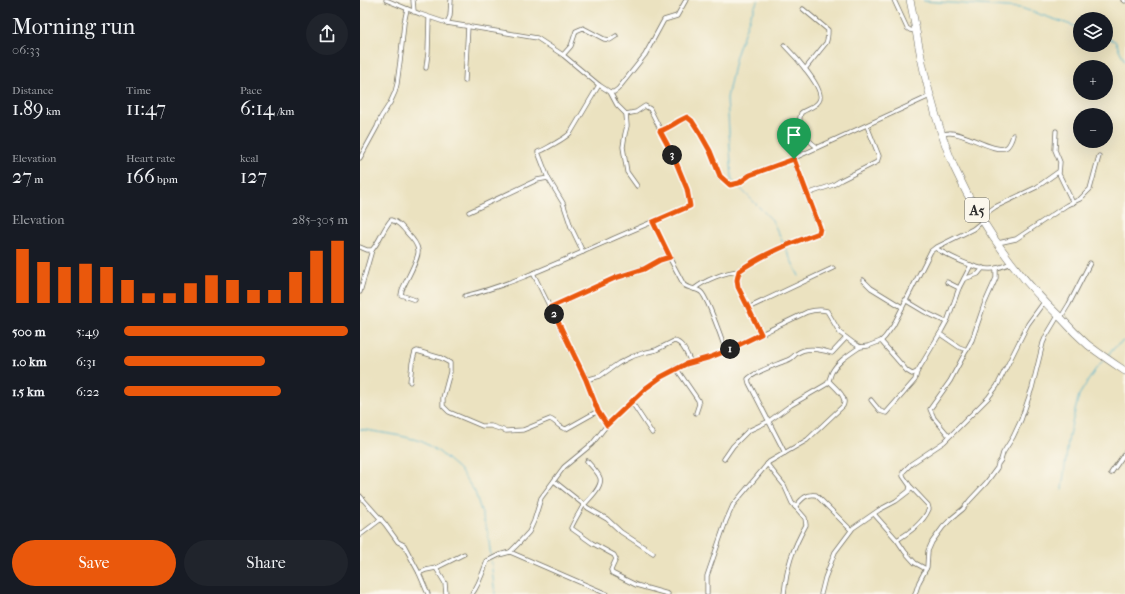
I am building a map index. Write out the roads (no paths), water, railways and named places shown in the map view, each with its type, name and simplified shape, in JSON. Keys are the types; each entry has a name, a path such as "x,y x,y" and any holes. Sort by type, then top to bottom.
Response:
{"highway":[{"name":"A5","path":"910,0 930,96 954,165 982,219 1012,263 1044,302 1087,344 1125,371"}],"street":[{"path":"386,0 429,18 447,23 537,38 563,55 610,92 617,105 626,114 627,126 623,147 627,172 637,186"},
{"path":"413,0 414,12"},
{"path":"447,23 450,16 451,0"},
{"path":"610,92 614,92 618,89 645,55 664,20 677,16 686,0"},
{"path":"894,0 907,28 916,31"},
{"path":"360,158 395,92 407,9"},
{"path":"803,9 828,30 828,40 805,69"},
{"path":"426,68 429,18"},
{"path":"465,81 468,26"},
{"path":"563,55 570,46 576,31 583,28 604,39 610,40 616,36"},
{"path":"784,45 805,69 818,89 820,98 817,104 801,113 800,118 800,125 804,134 809,141 818,147"},
{"path":"583,252 571,227 563,203 548,178 538,152 546,150 565,138 571,132 599,84"},
{"path":"660,131 669,128 687,117 692,121 710,151 720,176 730,185 739,183 750,175 794,159 930,96"},
{"path":"465,296 490,289 533,273 690,206 687,189 673,155 650,109 646,106 636,112 626,114"},
{"path":"807,194 833,185 877,162 879,156 867,126"},
{"path":"1056,131 1055,150 1060,162 1058,172 1073,203"},
{"path":"943,135 951,132 973,139 982,144 999,148 1009,145 1013,135"},
{"path":"998,244 1016,238 1061,209 1080,200 1089,191 1099,156"},
{"path":"694,289 710,279 734,271 739,271 782,247 819,233 820,228 794,159"},
{"path":"724,459 742,436 753,428 769,421 815,390 827,384 832,371 840,362 860,347 868,346 881,341 891,329 927,256 931,251 973,229 990,210 1036,187 1058,172"},
{"path":"469,212 537,180 548,178"},
{"path":"360,292 372,250 377,245 386,226 391,220 396,221 411,236 419,251 401,295 415,300"},
{"path":"653,222 684,285 702,293 708,302 726,351"},
{"path":"360,247 367,250 372,250"},
{"path":"935,248 964,263 989,269 1012,263"},
{"path":"551,307 615,278 644,269 660,260 670,257"},
{"path":"915,594 926,569 928,551 932,542 943,527 964,509 997,468 1003,453 1021,420 1032,388 1046,336 1069,304 1090,263"},
{"path":"871,400 880,411 886,413 915,380 917,372 946,322 959,288 971,265"},
{"path":"748,308 833,268"},
{"path":"964,279 978,274 984,268"},
{"path":"949,436 934,418 930,409 950,381 972,340 984,305 996,278 996,268"},
{"path":"968,270 973,276"},
{"path":"739,271 737,280 738,287 761,334"},
{"path":"533,273 586,380 598,411 607,425"},
{"path":"863,280 872,288 902,307"},
{"path":"947,282 959,288"},
{"path":"905,300 946,322"},
{"path":"897,540 914,528 930,509 910,486 902,474 904,469 939,446 979,408 994,391 1028,324 1044,302"},
{"path":"472,594 488,561 510,552 528,532 534,521 541,498 564,468 592,444 607,425 631,401 661,377 676,368 691,362 711,357 726,351 807,312 822,309 829,313 840,333 860,347"},
{"path":"940,334 958,347 967,350"},
{"path":"785,453 748,379 790,360 797,353 805,350 821,350 832,353 846,338"},
{"path":"586,380 600,376 631,357 656,350 674,341 680,343 691,362"},
{"path":"881,341 907,371 912,374 917,372"},
{"path":"410,382 415,352 441,358 448,362 450,366 450,372 443,398 443,406 446,409 482,426 494,427 503,431 523,430 550,419 560,427 566,429 598,411"},
{"path":"676,368 698,400 699,404 696,413"},
{"path":"707,594 707,576 733,505 767,464 807,440 845,403 844,398 829,381"},
{"path":"631,401 652,433"},
{"path":"1111,473 1125,453"},
{"path":"587,461 599,476 601,482 593,496 584,505 572,528 592,543 614,555 616,559 611,570 612,573 636,585 668,594"},
{"path":"767,464 784,485 792,503 805,518 806,525 794,548 789,562 784,594"},
{"path":"554,481 588,508 607,519 621,532 653,553"},
{"path":"821,594 825,578 835,552 851,530 896,501 909,491 910,486"},
{"path":"795,507 806,495 816,495 851,530"},
{"path":"360,496 398,542 404,545 419,572 428,594"},
{"path":"874,514 915,563 926,569"},
{"path":"360,535 381,520"},
{"path":"510,552 607,594"},
{"path":"419,572 436,568 464,554"},
{"path":"436,568 445,583 446,594"}],"waterway":[{"path":"735,183 732,180 727,98 736,56 750,16 758,0"},
{"path":"923,0 1021,8 1073,26"},
{"path":"1113,40 1115,41 1125,61"},
{"path":"737,185 772,220 784,245"},
{"path":"785,248 799,276"},
{"path":"1108,355 1116,346 1125,340"},
{"path":"1062,489 1069,435 1079,395 1097,367 1104,360"},
{"path":"360,429 421,441 439,452 459,469 475,492 488,533 491,558"},
{"path":"491,561 495,594"}]}
